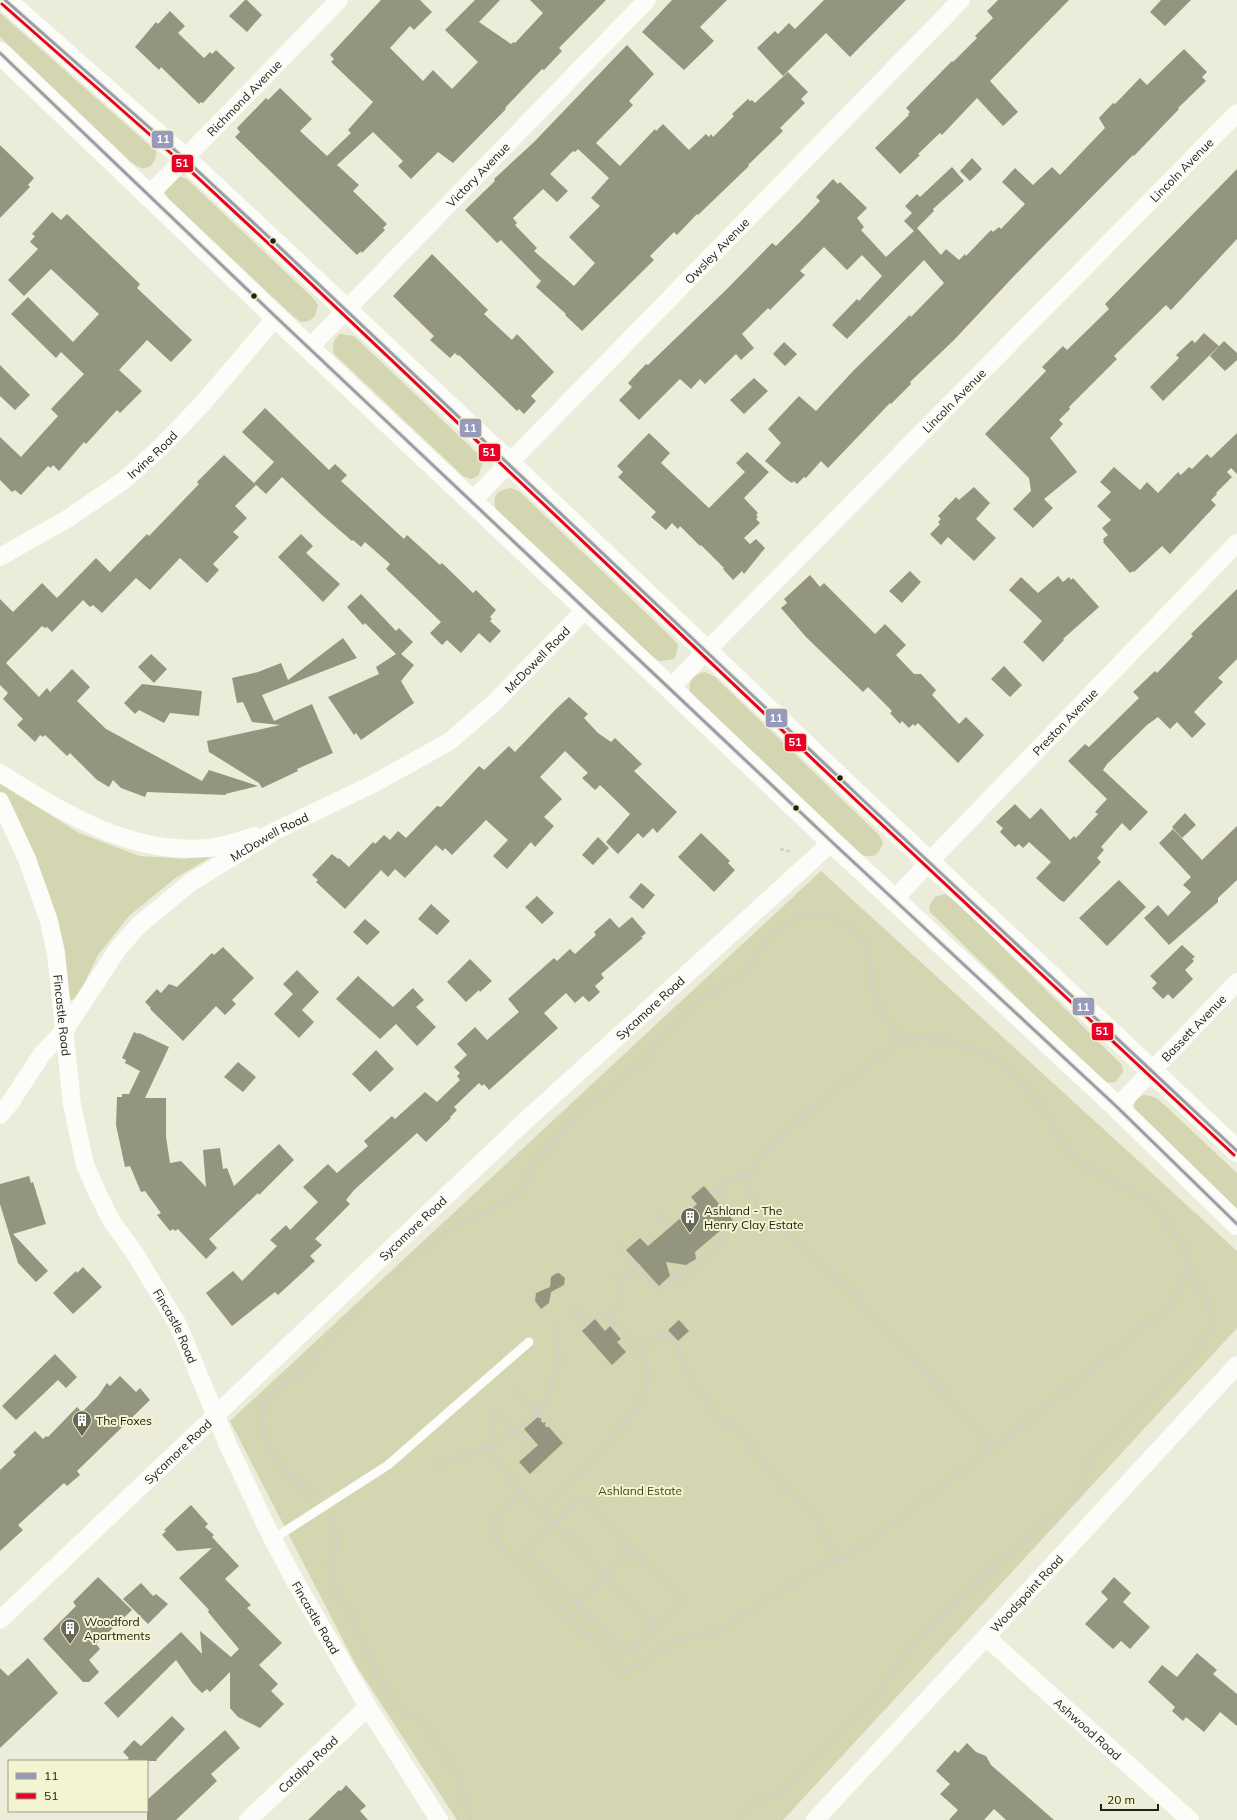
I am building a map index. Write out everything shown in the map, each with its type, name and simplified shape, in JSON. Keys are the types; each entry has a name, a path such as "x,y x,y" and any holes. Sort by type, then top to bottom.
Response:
{"main road":[{"path":"5,0 185,159 346,309 707,652 1237,1151"},
{"path":"0,52 276,317 832,842 1117,1107 1237,1224"}],"street":[{"name":"Richmond Avenue","path":"149,195 339,0"},
{"name":"Victory Avenue","path":"309,348 647,0"},
{"name":"Owsley Avenue","path":"472,501 508,462 961,0"},
{"name":"Lincoln Avenue","path":"670,688 1237,113"},
{"name":"Irvine Road","path":"0,557 68,519 123,481 160,448 203,403 276,317"},
{"name":"Preston Avenue","path":"894,900 1237,543"},
{"name":"McDowell Road","path":"0,1115 10,1103 42,1054 64,1031 118,949 139,925 190,883 273,832 375,783 450,741 496,702 586,609"},
{"path":"0,773 72,817 106,833 142,844 178,849 209,848 273,832"},
{"name":"Fincastle Road","path":"0,801 27,859 49,921 56,953 72,1104 85,1165 112,1222 134,1252 178,1325 215,1415 273,1539 295,1580 368,1707 439,1820"},
{"name":"Sycamore Road","path":"0,1620 524,1122 832,842"},
{"name":"Bassett Avenue","path":"1117,1107 1237,982"},
{"name":"Woodspoint Road","path":"815,1820 1237,1365"},
{"name":"Ashwood Road","path":"986,1637 1190,1820"},
{"name":"Catalpa Road","path":"248,1820 368,1707"}],"lane":[{"path":"273,1539 388,1465 529,1342"}],"path":[{"path":"780,849 792,852"},
{"path":"390,1277 416,1253 445,1232 500,1205 522,1191 535,1162 584,1106 600,1096 645,1060 668,1028 704,997 745,973 771,933 797,918 822,914 851,926 868,950 873,986 883,1016 894,1032 919,1038 951,1042 1002,1062 1042,1105 1059,1139 1081,1165 1148,1200 1160,1214 1182,1246 1187,1264 1208,1306 1211,1327 1188,1360 1144,1405 1092,1453 1076,1499 1007,1554 913,1644 871,1701 782,1791 750,1805 744,1810 738,1820"},
{"path":"919,1038 894,1046 790,1127 758,1160 748,1177 750,1193 763,1216 799,1244 846,1286 906,1350 992,1448"},
{"path":"710,1193 714,1189 739,1175 748,1177"},
{"path":"714,1189 742,1218 724,1234"},
{"path":"659,1216 670,1228"},
{"path":"670,1272 678,1281 684,1274 692,1274 700,1266 700,1259 727,1237 721,1230"},
{"path":"617,1244 658,1290 674,1277"},
{"path":"522,1493 502,1512 493,1527 499,1545 625,1673 677,1640 720,1630 810,1573 855,1551 992,1448 1166,1309 1182,1288 1187,1264"},
{"path":"620,1281 638,1266"},
{"path":"610,1318 618,1310 621,1298 620,1281 615,1274"},
{"path":"363,1302 305,1368 276,1390 267,1402 262,1421 264,1438 273,1456 288,1473 324,1506 334,1524 337,1547 330,1565 330,1580 339,1598 352,1612 382,1684 407,1714 425,1722 433,1738 459,1777 464,1801 471,1820"},
{"path":"542,1511 590,1462 637,1406 648,1379 644,1356 606,1315 599,1313 586,1325 570,1306"},
{"path":"439,1465 503,1440 516,1431 542,1406 550,1393 559,1362 553,1321"},
{"path":"640,1350 665,1332 671,1337 696,1388 716,1414 746,1440 778,1481 815,1515 835,1560"},
{"path":"518,1392 548,1427"},
{"path":"534,1451 497,1413 492,1422 489,1446 493,1456 522,1493 542,1511 656,1627"},
{"path":"581,1498 632,1551 683,1601 626,1653 525,1551 581,1498"},
{"path":"578,1603 632,1551"}],"green space":[{"path":"0,13 156,151 154,161 149,167 138,167 131,162 0,37"},
{"path":"175,177 182,177 188,180 313,298 318,305 315,316 309,321 301,322 294,317 169,199 165,193 164,187"},
{"path":"340,334 354,336 478,454 483,462 478,476 471,479 463,476 334,354 334,343"},
{"path":"511,488 520,492 671,637 678,645 674,659 660,661 653,658 496,510 496,494 502,490"},
{"path":"705,672 715,677 878,834 883,842 880,850 875,855 868,856 859,854 691,697 691,681 696,675"},
{"path":"0,783 79,833 139,856 186,859 211,854 211,857 174,879 129,916 98,955 75,999 71,1000 69,996 63,942 47,889 0,796"},
{"name":"Ashland Estate","path":"821,871 1237,1251 1237,1328 783,1820 457,1820 357,1667 230,1421"},
{"path":"945,894 959,904 1122,1065 1123,1072 1115,1082 1104,1083 930,912 929,906 935,897"},
{"path":"1143,1095 1158,1099 1237,1173 1237,1211 1134,1113 1135,1102"}],"building":[{"path":"245,0 247,0 262,15 247,32 229,16"},
{"path":"381,0 420,0 432,12 414,30 410,26 390,48 423,81 433,70 452,89 478,62 445,30 475,0 500,0 479,22 511,44 514,42 515,43 543,13 530,0 606,0 559,48 562,51 544,70 542,69 505,108 506,109 453,163 438,152 411,179 398,166 403,161 373,132 337,165 359,185 353,191 387,224 383,228 385,230 362,253 361,251 357,255 235,137 240,132 237,128 266,98 268,100 280,88 312,119 300,131 327,156 351,133 348,130 373,102 331,62 334,59 330,55"},
{"path":"672,0 727,0 700,27 714,41 684,70 642,32"},
{"path":"824,0 906,0 850,57 826,33 783,76 757,48 775,31 778,34 789,23 795,29"},
{"path":"998,0 1069,0 990,81 1018,112 1003,126 977,98 942,135 940,133 900,174 875,148 909,115 908,114 910,112 906,108 977,38 975,36 993,18 987,11"},
{"path":"1161,0 1191,0 1165,26 1150,12"},
{"path":"170,11 185,26 178,33 204,58 210,52 212,54 216,50 235,68 203,103 201,102 199,104 161,67 159,70 135,47 156,22 158,24"},
{"path":"627,45 654,74 629,101 633,105 596,143 620,166 655,129 656,131 663,124 689,150 706,134 709,137 711,134 713,137 734,116 732,114 748,99 755,103 788,72 808,92 801,99 805,103 780,128 783,131 677,235 674,232 650,256 654,260 582,331 565,315 566,314 536,287 541,281 501,240 497,243 465,210 495,181 494,179 534,142","holes":["578,149 609,178 591,198 600,206 569,237 595,263 574,286 534,251 537,248 515,225 517,223 513,218 543,189 557,202 568,191 550,174 573,151 575,152"]},
{"path":"1184,49 1207,72 1202,77 1206,81 1178,108 1179,109 1134,156 1133,155 1014,276 954,340 910,382 911,384 891,404 890,403 828,468 821,461 806,478 804,477 797,484 794,481 792,483 765,461 781,443 768,429 799,396 816,411 854,370 910,315 911,317 944,283 924,260 847,339 832,325 857,299 859,301 882,276 862,255 847,270 824,247 800,271 805,275 770,310 768,308 742,334 754,348 741,360 736,354 705,384 700,379 691,389 680,379 639,420 619,400 632,387 628,383 646,364 648,365 728,288 772,243 776,246 800,222 820,201 816,197 833,179 838,184 840,182 867,208 857,218 864,227 861,230 886,257 914,231 904,221 912,213 905,206 917,194 920,197 952,167 964,181 933,209 934,211 917,228 941,255 946,249 959,260 965,254 966,256 991,230 993,232 999,227 1001,229 1025,204 1002,182 1015,168 1033,185 1052,167 1060,175 1105,128 1099,118 1113,103 1115,104 1140,78 1147,85"},
{"path":"0,145 34,178 28,185 30,187 0,218"},
{"path":"972,158 982,169 970,181 960,171"},
{"path":"1237,169 1237,239 1171,310 1166,305 1114,356 1117,359 1069,407 1070,409 1059,420 1063,424 1050,438 1077,472 1044,499 1053,508 1033,528 1013,509 1031,491 1029,478 985,434 1046,371 1042,367 1063,346 1067,350 1109,309 1105,304"},
{"path":"52,212 61,220 67,214 140,284 137,288 192,340 171,362 147,340 119,370 142,391 120,413 117,410 86,444 84,442 59,471 53,465 51,468 48,466 21,495 15,490 12,492 0,480 0,437 21,457 58,416 51,409 84,374 61,352 56,358 11,314 28,297 73,342 99,314 51,269 24,296 8,280 38,249 30,242 35,236 32,234"},
{"path":"432,254 488,310 484,314 512,340 517,334 554,372 531,396 536,401 524,414 519,409 517,411 459,355 458,356 455,353 450,358 430,340 434,336 393,296"},
{"path":"1204,333 1219,346 1163,401 1150,387 1179,358 1176,355 1192,340 1195,343"},
{"path":"1224,341 1237,353 1237,360 1225,371 1210,356"},
{"path":"784,342 797,354 785,366 773,354"},
{"path":"0,365 30,395 15,410 0,396"},
{"path":"754,378 768,391 744,414 730,400"},
{"path":"265,408 329,470 335,464 347,475 341,481 404,539 407,535 440,565 442,563 473,593 476,590 496,610 490,617 492,619 490,621 501,631 490,643 479,633 461,653 447,640 442,645 430,633 441,622 386,569 390,564 365,542 361,547 353,540 352,541 282,477 266,494 254,483 274,462 242,432"},
{"path":"649,433 670,453 661,463 709,508 745,472 736,463 747,452 769,472 744,498 758,513 756,515 758,517 756,519 760,523 744,538 750,544 756,539 765,548 744,574 742,571 733,580 723,569 724,568 680,526 678,529 672,523 666,530 651,517 656,512 618,477 623,472 617,466"},
{"path":"1237,433 1237,474 1231,468 1227,472 1232,477 1211,500 1216,505 1170,554 1162,546 1134,572 1133,571 1130,573 1103,542 1103,539 1108,535 1102,528 1111,520 1097,506 1111,492 1100,482 1114,467 1140,490 1147,482 1158,493 1178,472 1181,475 1189,467 1192,469 1207,454 1211,458"},
{"path":"224,455 256,485 235,506 247,518 233,532 239,537 213,564 219,570 207,583 180,558 150,590 136,578 102,613 93,605 90,607 83,600 52,632 47,627 45,628 42,626 6,663 39,697 47,688 50,692 72,669 90,687 77,701 106,729 202,781 209,770 258,786 225,794 227,795 147,792 145,797 121,788 113,780 109,787 97,780 70,753 67,756 45,735 43,737 40,735 35,742 17,725 23,719 3,699 8,693 0,685 0,599 13,612 42,583 57,598 96,558 110,572 147,534 149,536 199,484 197,482"},
{"path":"974,487 990,503 976,519 996,538 974,561 948,537 941,545 930,534 940,524 938,522 941,519 938,516 956,497 959,500"},
{"path":"301,534 313,546 306,553 340,584 323,602 278,557"},
{"path":"910,571 921,582 902,603 889,591"},
{"path":"810,575 820,587 824,583 875,634 885,624 906,645 896,655 914,674 921,674 936,690 932,695 959,724 966,717 984,735 958,763 918,723 915,726 913,724 909,728 902,721 900,724 890,713 892,711 868,687 863,692 806,637 781,608 787,603 784,599"},
{"path":"1058,576 1063,582 1069,577 1071,580 1073,578 1099,607 1063,639 1064,640 1043,662 1023,642 1042,621 1009,590 1021,577 1038,593"},
{"path":"1237,589 1237,659 1218,678 1223,682 1194,712 1206,724 1192,738 1177,722 1170,729 1158,717 1147,725 1107,764 1103,770 1148,812 1130,831 1122,823 1101,847 1104,850 1097,858 1101,862 1064,902 1060,900 1036,878 1051,862 1029,842 1023,848 1019,844 1015,847 1000,832 1003,828 996,822 1015,804 1030,819 1041,808 1070,840 1074,836 1076,838 1098,814 1095,812 1107,799 1068,761 1085,744 1089,747 1139,698 1133,692 1155,671 1157,673 1193,636 1191,634"},
{"path":"361,594 396,631 399,628 413,642 401,654 414,665 401,681 414,703 361,740 356,733 354,735 328,697 379,674 376,667 396,654 365,623 363,625 347,607"},
{"path":"343,638 357,658 262,695 274,721 312,704 333,753 297,769 298,771 262,788 259,783 209,752 207,741 280,725 252,722 243,702 237,703 232,678 258,672 281,663 288,680"},
{"path":"151,654 167,669 154,683 138,667"},
{"path":"1004,666 1022,685 1010,697 991,679"},
{"path":"142,684 202,691 199,716 170,713 164,723 139,710 135,714 124,703"},
{"path":"569,697 588,714 584,718 598,733 611,742 615,738 642,764 634,771 677,812 657,833 653,828 643,838 638,833 618,854 606,842 630,814 600,785 595,790 582,778 588,773 565,751 540,777 562,799 544,817 554,826 535,847 531,842 507,869 493,856 508,840 486,820 452,855 445,848 443,851 436,845 405,878 395,869 388,877 381,870 345,909 316,882 318,880 312,875 332,854 349,867 373,842 375,844 384,835 390,840 398,831 406,838 437,806 441,807 479,766 484,770 509,746 515,752"},
{"path":"1185,813 1196,825 1182,838 1172,827"},
{"path":"1237,826 1237,880 1218,898 1218,902 1169,945 1144,918 1158,905 1168,916 1191,892 1183,885 1191,877 1159,843 1173,829 1202,860"},
{"path":"701,833 730,861 728,863 735,870 714,892 678,857"},
{"path":"598,837 609,848 593,865 582,855"},
{"path":"1119,880 1146,907 1107,946 1079,918"},
{"path":"641,883 655,895 643,909 629,897"},
{"path":"537,896 554,913 542,924 525,907"},
{"path":"431,904 450,921 437,935 418,919"},
{"path":"632,917 646,933 641,937 643,938 601,974 604,978 595,986 600,992 589,1002 583,996 575,1003 566,993 544,1013 558,1028 489,1090 484,1084 482,1086 479,1083 454,1107 457,1110 450,1117 451,1118 426,1142 417,1133 354,1190 346,1200 350,1204 315,1239 322,1245 310,1256 315,1261 278,1295 275,1292 232,1326 206,1293 233,1271 242,1281 277,1246 270,1240 286,1225 290,1230 318,1202 303,1187 328,1164 337,1173 368,1146 364,1141 392,1116 395,1119 425,1092 437,1102 460,1080 457,1076 460,1073 454,1067 467,1055 457,1044 475,1027 487,1040 519,1012 508,999 554,958 557,961 570,949 575,954 596,935 594,932 610,918 619,928"},
{"path":"365,919 380,932 367,945 353,932"},
{"path":"1182,945 1195,957 1192,959 1194,961 1185,970 1193,979 1173,999 1168,994 1163,999 1152,988 1157,983 1150,976"},
{"path":"223,947 254,978 232,1000 236,1004 225,1015 216,1006 183,1041 150,1009 151,1008 145,1002 157,989 161,993 169,984 177,987 212,953 214,955"},
{"path":"470,959 492,981 466,1002 447,982"},
{"path":"297,970 319,992 302,1010 314,1022 299,1038 274,1014 293,994 283,984"},
{"path":"358,976 393,1007 413,988 424,1000 416,1007 436,1027 417,1046 396,1024 380,1039 336,999"},
{"path":"134,1032 169,1047 145,1098 166,1098 166,1137 170,1163 181,1161 206,1187 203,1150 220,1148 223,1169 227,1168 234,1186 279,1144 294,1160 259,1195 258,1193 209,1239 217,1248 206,1259 178,1229 175,1231 173,1229 170,1231 157,1215 161,1213 145,1191 141,1192 130,1166 125,1167 116,1125 117,1097 122,1097 122,1094 129,1094 140,1071 125,1063 126,1060 122,1058"},
{"path":"376,1050 394,1069 370,1092 352,1074"},
{"path":"238,1062 256,1077 243,1092 224,1077"},
{"path":"29,1176 31,1183 33,1182 46,1224 13,1234 48,1271 36,1282 18,1263 0,1204 0,1184"},
{"name":"Ashland - The Henry Clay Estate","path":"704,1186 733,1220 695,1252 696,1259 686,1265 666,1262 670,1276 659,1286 626,1250 640,1238 648,1246 697,1204 691,1197"},
{"path":"83,1267 102,1287 73,1314 53,1293 76,1271 77,1273"},
{"path":"559,1273 565,1278 564,1285 551,1292 549,1303 541,1309 535,1301 536,1293 550,1287 551,1277"},
{"path":"595,1319 605,1331 610,1326 621,1339 617,1342 626,1352 612,1365 582,1331"},
{"path":"679,1320 689,1331 678,1341 668,1330"},
{"path":"55,1354 77,1377 66,1388 58,1380 16,1420 2,1406"},
{"path":"120,1376 136,1392 140,1388 150,1400 77,1471 80,1475 67,1486 64,1483 18,1525 23,1530 0,1551 0,1470 16,1455 13,1452 35,1431 43,1439 46,1436 48,1437 77,1407 82,1412 98,1396 107,1383 110,1386"},
{"path":"539,1416 563,1443 530,1474 519,1462 538,1445 524,1429"},
{"path":"191,1505 208,1524 205,1527 214,1535 212,1537 239,1566 225,1579 251,1605 247,1608 282,1643 259,1665 278,1684 271,1691 284,1704 260,1728 238,1717 230,1708 230,1672 210,1692 207,1689 202,1693 193,1684 176,1660 118,1718 104,1703 181,1632 202,1654 200,1631 231,1657 239,1649 208,1612 209,1610 179,1578 212,1548 177,1551 162,1535 166,1531 164,1530"},
{"path":"98,1577 132,1610 96,1644 100,1649 89,1660 99,1672 89,1682 83,1682 43,1639 76,1606 73,1602"},
{"path":"1114,1577 1131,1593 1123,1602 1150,1627 1130,1649 1121,1641 1113,1649 1085,1624 1108,1599 1101,1592"},
{"path":"141,1583 153,1596 156,1594 168,1604 148,1624 123,1599"},
{"path":"1197,1653 1217,1670 1213,1674 1237,1694 1237,1726 1220,1712 1204,1732 1186,1717 1183,1721 1172,1711 1175,1707 1148,1682 1162,1665 1177,1677"},
{"path":"28,1658 58,1693 0,1748 0,1668 8,1676"},
{"path":"172,1716 185,1729 156,1760 157,1761 127,1760 129,1758 123,1752 134,1740 141,1746"},
{"path":"225,1730 240,1748 211,1774 217,1781 176,1820 147,1820 148,1799"},
{"path":"967,1743 976,1752 986,1756 991,1765 1054,1820 1006,1820 994,1809 984,1820 949,1820 958,1810 940,1794 950,1784 936,1771 955,1750 958,1753"},
{"path":"346,1785 366,1806 360,1811 368,1820 308,1820 339,1790 341,1791"}],"transit line":[{"name":"11","path":"5,0 185,159 272,240 864,801 1237,1151"},
{"name":"51","path":"2,4 182,163 269,244 861,805 1234,1155"},
{"name":"11","path":"0,53 276,317 832,842 1117,1107 1237,1224"}],"place":[{"name":"Ashland - The Henry Clay Estate","path":"690,1234"},
{"name":"The Foxes","path":"82,1437"},
{"name":"Woodford Apartments","path":"70,1645"}]}
